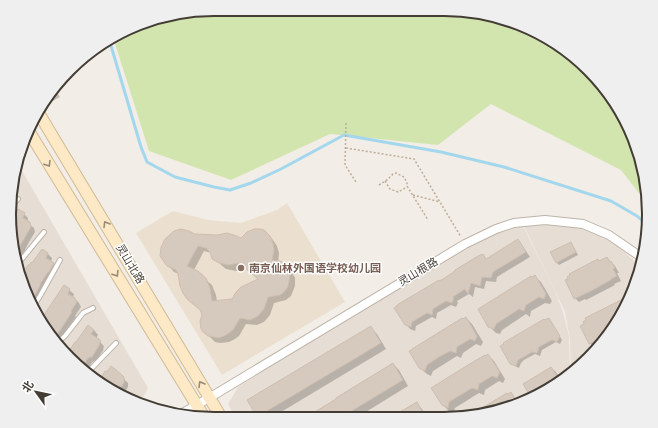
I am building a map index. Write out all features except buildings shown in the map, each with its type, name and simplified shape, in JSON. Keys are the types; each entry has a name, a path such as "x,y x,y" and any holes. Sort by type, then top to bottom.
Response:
{"main road":[{"name":"灵山北路","path":"41,118 218,412"},
{"name":"灵山北路","path":"32,136 201,412"}],"street":[{"name":"灵山根路","path":"188,410 465,244 496,229 514,224 545,220 582,224 609,235 637,255"}],"lane":[{"path":"22,259 44,232"},
{"path":"36,302 60,260"},
{"path":"61,339 83,313 93,308"},
{"path":"91,370 116,343"}],"path":[{"path":"346,123 345,165 356,182"},
{"path":"346,148 414,159 465,244"},
{"path":"379,185 396,173 404,177 407,186 428,220"},
{"path":"385,181 390,189 398,192 407,186"},
{"path":"413,195 440,202"}],"shaded area":[{"path":"21,170 148,388 144,396 141,398 126,392 104,379 83,363 57,335 36,302 23,265 16,227 16,201"},
{"name":"南京仙林外国语学校幼儿园","path":"287,203 345,302 222,375 136,233 173,211 208,220 241,223 277,210"},
{"path":"569,224 590,231 612,241 636,262 622,302 609,324 593,345 571,366 570,339 565,312 524,226"},
{"path":"523,226 554,289 563,312 569,336 570,367 554,379 520,397 483,408 457,412 232,412 228,404 238,387 352,315 462,249 488,236"}],"green space":[{"path":"201,16 457,16 483,20 520,31 554,49 575,65 601,93 622,126 635,163 641,196 621,170 491,104 438,145 330,134 231,180 149,151 115,43 126,36 163,23"}],"waterway":[{"path":"111,45 141,147 147,162 175,177 230,190 251,183 281,169 344,135 441,152 504,167 611,201 642,220"}],"place":[{"name":"南京仙林外国语学校幼儿园","path":"241,268"}]}
